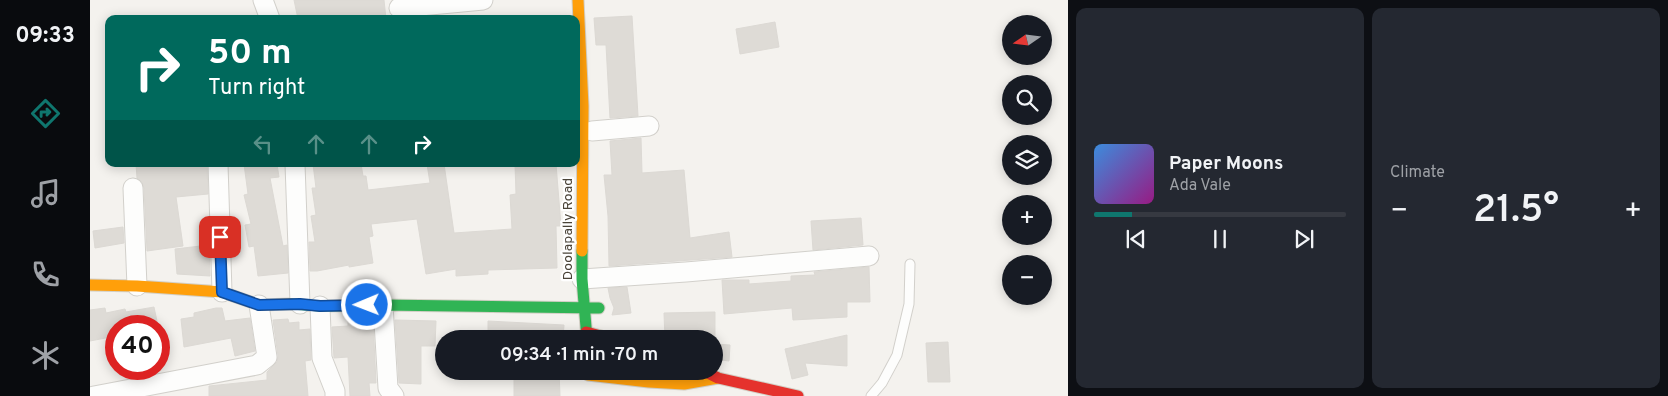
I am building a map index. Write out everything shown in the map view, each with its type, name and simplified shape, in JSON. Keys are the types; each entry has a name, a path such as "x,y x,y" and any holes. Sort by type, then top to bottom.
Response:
{"street":[{"path":"264,0 269,15"},
{"path":"399,8 483,0"},
{"name":"Doolapally Road","path":"578,0 578,15"},
{"name":"Doolapally Road","path":"588,0 594,187"},
{"name":"Doolapally Road","path":"580,118 597,304 584,307 586,330"},
{"path":"592,131 649,126"},
{"path":"218,167 222,292"},
{"path":"295,167 300,304"},
{"path":"133,188 137,286"},
{"path":"90,285 222,292 259,305 584,307 686,272 869,256"},
{"path":"588,330 597,304"},
{"path":"597,304 608,330"},
{"path":"94,396 157,390 263,362 267,357 259,305"},
{"path":"383,305 388,388 394,396"},
{"path":"320,306 322,358 335,391 335,396"},
{"path":"723,379 798,396"},
{"path":"587,389 588,380"},
{"path":"600,380 601,389"},
{"path":"638,380 684,384 707,380"}],"lane":[{"path":"871,396 882,383 897,355 909,304 910,264"}],"building":[{"path":"294,0 384,0 386,15 297,15"},
{"path":"632,16 638,116 610,118 606,45 596,45 594,18"},
{"path":"775,22 779,47 740,54 736,29"},
{"path":"641,138 642,173 684,170 690,238 729,232 732,257 609,266 608,216 604,175 612,175 610,141"},
{"path":"136,167 207,167 208,194 176,197 183,246 147,251 144,188 142,182 137,178"},
{"path":"244,167 277,167 279,177 270,178 283,246 287,245 288,273 258,276 254,246 249,247 245,225 251,224 244,195 248,194"},
{"path":"313,167 362,167 363,176 366,176 368,190 430,183 427,167 444,167 454,233 512,229 510,195 516,194 515,167 556,167 561,226 556,226 557,268 488,270 488,274 456,276 456,269 426,274 417,219 371,224 373,236 369,237 373,263 310,271 309,242 315,242 311,216 316,215 312,188 316,188"},
{"path":"861,218 863,245 813,250 811,221"},
{"path":"123,227 124,243 95,248 93,231"},
{"path":"209,245 210,276 177,274 175,249"},
{"path":"869,267 870,302 847,302 847,317 793,320 792,308 724,314 722,280 749,280 749,284 791,281 791,276 815,275 814,272"},
{"path":"627,287 631,313 612,315 614,308 608,288"},
{"path":"154,307 156,315 105,315 105,338 90,341 90,310 105,308 106,313 125,309 126,312"},
{"path":"222,308 225,321 250,318 255,351 235,356 231,338 184,347 181,319 194,317 194,313"},
{"path":"715,312 715,330 665,330 664,313"},
{"path":"288,319 289,323 299,322 299,330 310,329 311,360 305,361 308,396 209,396 209,386 267,380 267,372 277,362 278,356 273,320"},
{"path":"373,320 376,383 369,383 370,396 350,396 348,357 334,358 332,327 348,326 348,321"},
{"path":"395,320 436,321 435,346 421,346 421,384 399,383"},
{"path":"488,321 564,325 564,330 488,330"},
{"path":"847,335 847,366 805,363 808,375 792,379 785,349"},
{"path":"948,342 950,382 928,382 926,343"},
{"path":"723,345 730,345 729,361 723,360"},
{"path":"514,380 559,380 560,396 514,396"}],"traffic: fast":[{"path":"582,251 582,279 586,330"},
{"path":"291,304 320,306 599,308"}],"traffic: slow":[{"path":"578,0 579,15"},
{"path":"580,42 583,106 582,251"},
{"path":"90,285 222,292 259,305 291,304"},
{"path":"632,380 684,384 707,380"}],"traffic: jam":[{"path":"723,379 798,396"}],"route":[{"path":"220,237 222,292 259,305 367,305"}]}
